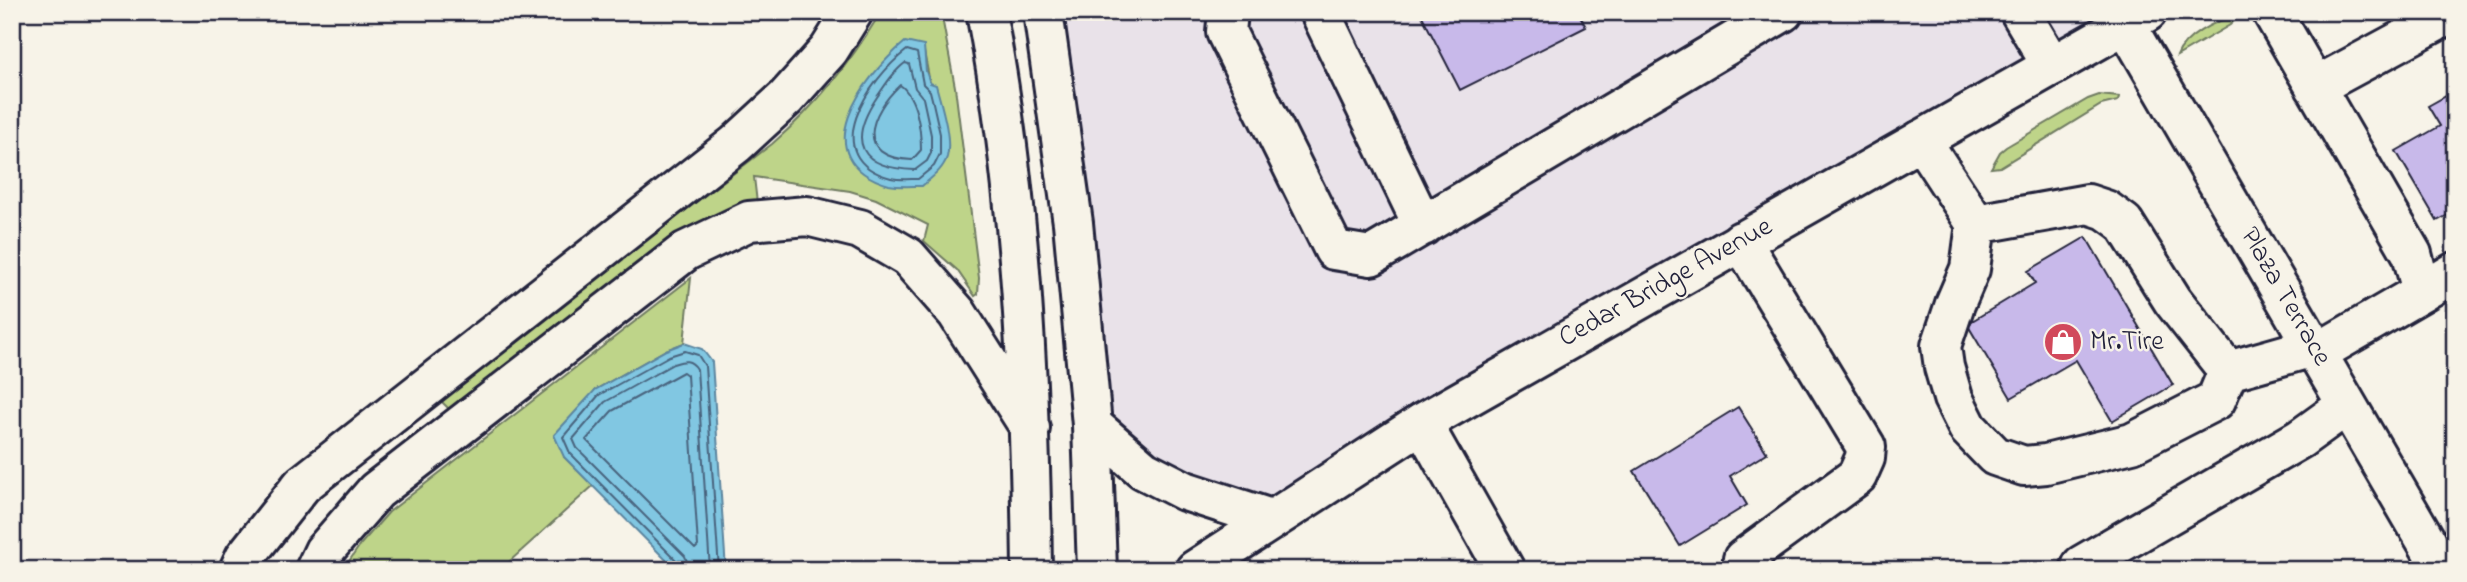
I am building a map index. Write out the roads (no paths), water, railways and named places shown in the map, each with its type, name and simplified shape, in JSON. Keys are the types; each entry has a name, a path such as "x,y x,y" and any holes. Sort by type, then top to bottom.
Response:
{"main road":[{"path":"239,570 245,557 302,485 736,144 786,98 829,50 853,12"},
{"path":"986,12 1017,224 1030,428 1032,570"},
{"path":"1042,12 1073,223 1092,425 1097,570"},
{"path":"1228,12 1226,32 1334,250 1371,256 1783,12"},
{"path":"1320,12 1423,226"},
{"path":"2021,12 2052,66"},
{"path":"2272,12 2412,254 2422,292"},
{"path":"2315,87 2454,12"},
{"name":"Cedar Bridge Avenue","path":"1195,570 1422,423 2137,19"},
{"name":"Plaza Terrace","path":"2137,19 2315,350 2443,570"},
{"path":"1921,140 1976,223 1970,269 1941,346 1953,398 1968,428 1995,456 2024,466 2046,464 2132,443 2216,400 2228,372"},
{"path":"1976,223 2088,204 2106,210 2124,223 2173,301 2228,372"},
{"path":"315,570 324,551 376,491 686,251 749,221 807,216 860,229 908,257 957,313 1030,428"},
{"path":"1741,241 1866,447 1862,467 1857,476 1743,559"},
{"path":"2228,372 2315,350 2455,272"},
{"path":"2081,570 2082,565 2300,439 2347,405"},
{"path":"1422,423 1505,570"},
{"path":"1092,425 1144,470 1185,491 1271,519"}],"water":[{"path":"905,42 924,46 926,71 930,83 936,85 947,131 948,149 945,162 922,186 889,185 863,173 849,157 845,138 849,117 859,96 873,75"},
{"path":"684,343 702,349 712,362 726,570 676,570 564,457 554,435 595,390 666,350"}],"place":[{"name":"Mr.Tire","path":"2063,342"}]}
